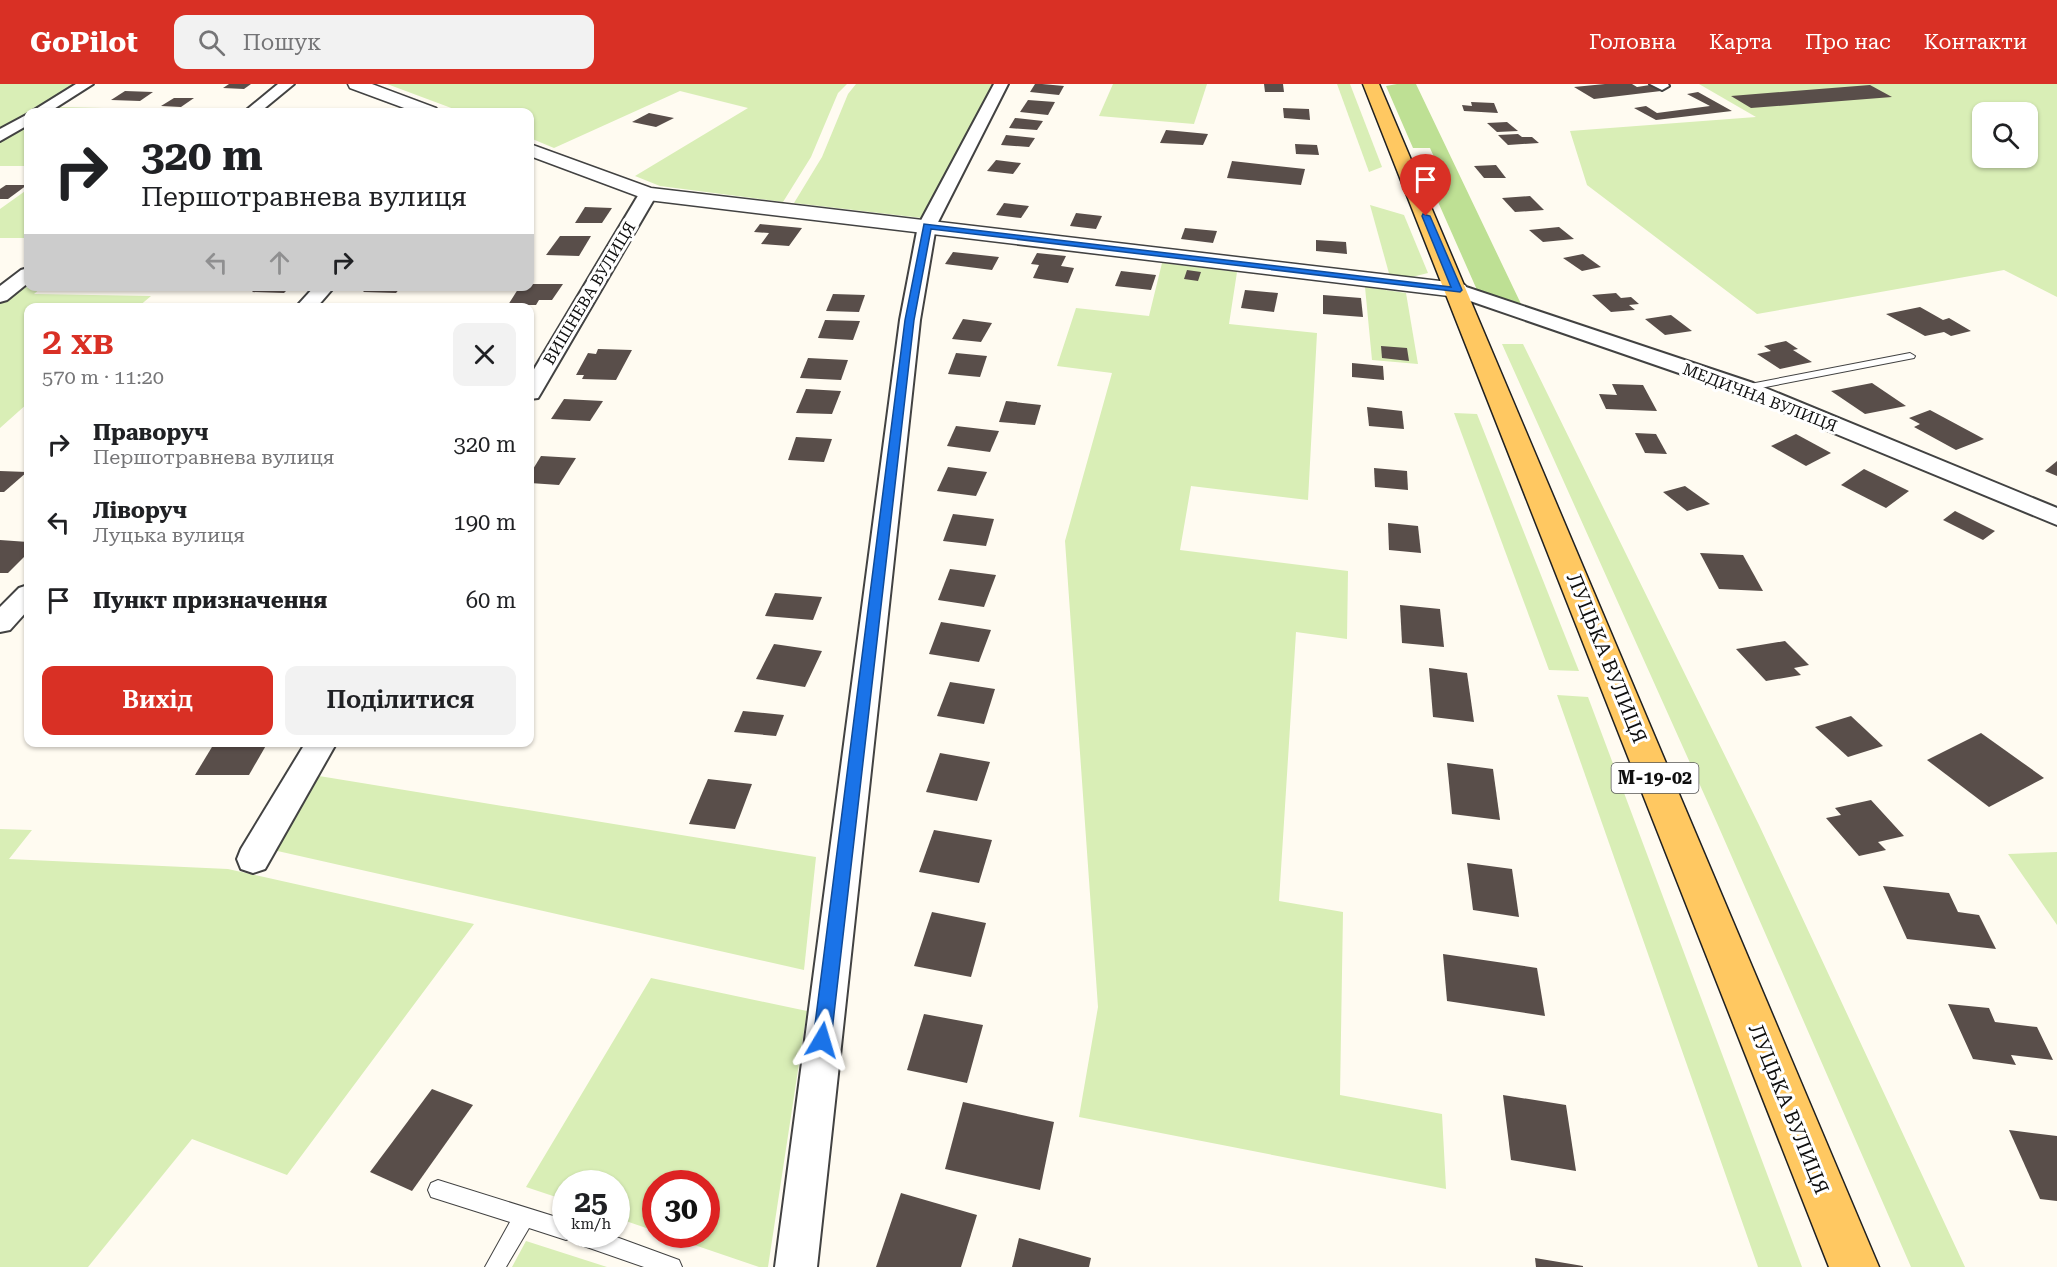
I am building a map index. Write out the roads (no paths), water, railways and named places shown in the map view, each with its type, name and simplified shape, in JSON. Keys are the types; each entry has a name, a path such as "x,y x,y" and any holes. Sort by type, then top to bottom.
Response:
{"main road":[{"name":"ЛУЦЬКА ВУЛИЦЯ","path":"1371,84 1854,1267"}],"street":[{"path":"46,108 86,84"},
{"path":"256,108 287,84"},
{"path":"356,84 419,108"},
{"path":"796,1267 910,320 927,226 1001,84"},
{"path":"0,136 24,121"},
{"path":"534,151 648,194 1457,290"},
{"name":"ВИШНЕВА ВУЛИЦЯ","path":"534,386 648,194"},
{"path":"0,296 24,277"},
{"name":"МЕДИЧНА ВУЛИЦЯ","path":"1457,290 1745,388 2057,517"},
{"path":"310,303 321,291"},
{"path":"0,623 24,598"},
{"path":"253,859 319,747"}],"lane":[{"path":"1745,388 1910,356"},
{"path":"438,1190 552,1225"},
{"path":"495,1267 525,1216"},
{"path":"618,1248 672,1267"}]}
